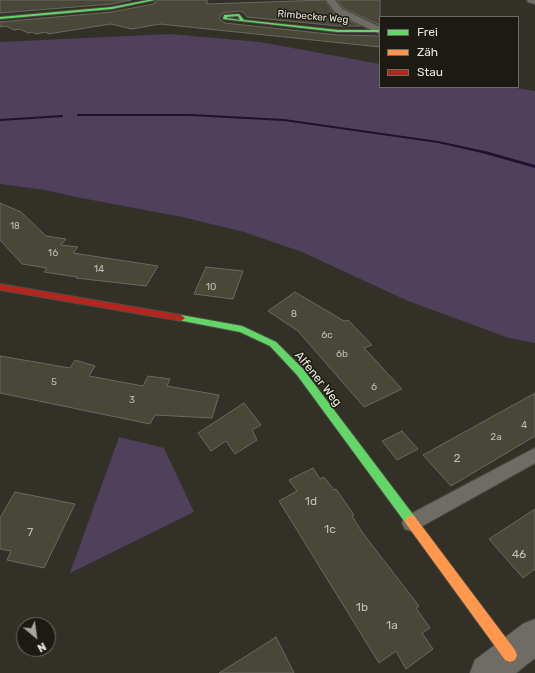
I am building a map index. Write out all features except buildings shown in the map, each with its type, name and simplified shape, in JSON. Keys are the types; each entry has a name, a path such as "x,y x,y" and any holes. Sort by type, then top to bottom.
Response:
{"street":[{"path":"0,18 112,8 153,0"},
{"path":"330,0 339,11 379,31"},
{"path":"531,0 535,1"},
{"name":"Rimbecker Weg","path":"243,21 338,31 379,31"},
{"name":"Alfener Weg","path":"0,287 242,329 272,344 300,372 411,524 511,655"}],"lane":[{"path":"411,524 535,455"}],"shaded area":[{"path":"170,34 260,42 379,64 379,88 516,88 535,91 535,343 509,338 408,301 302,252 244,232 182,217 45,190 0,184 0,42"},
{"path":"119,437 164,448 194,512 70,573"}],"waterway":[{"path":"78,115 191,115 284,120 438,142 483,152 535,167"},
{"path":"0,120 62,116"}],"traffic: fast":[{"path":"0,18 112,8 153,0"},
{"path":"239,15 243,21 225,19 225,16 239,15"},
{"path":"243,21 338,31 379,31"},
{"path":"181,318 242,329 273,344 300,372 411,521"}],"traffic: slow":[{"path":"411,521 510,655"}],"traffic: jam":[{"path":"0,287 181,318"}]}
